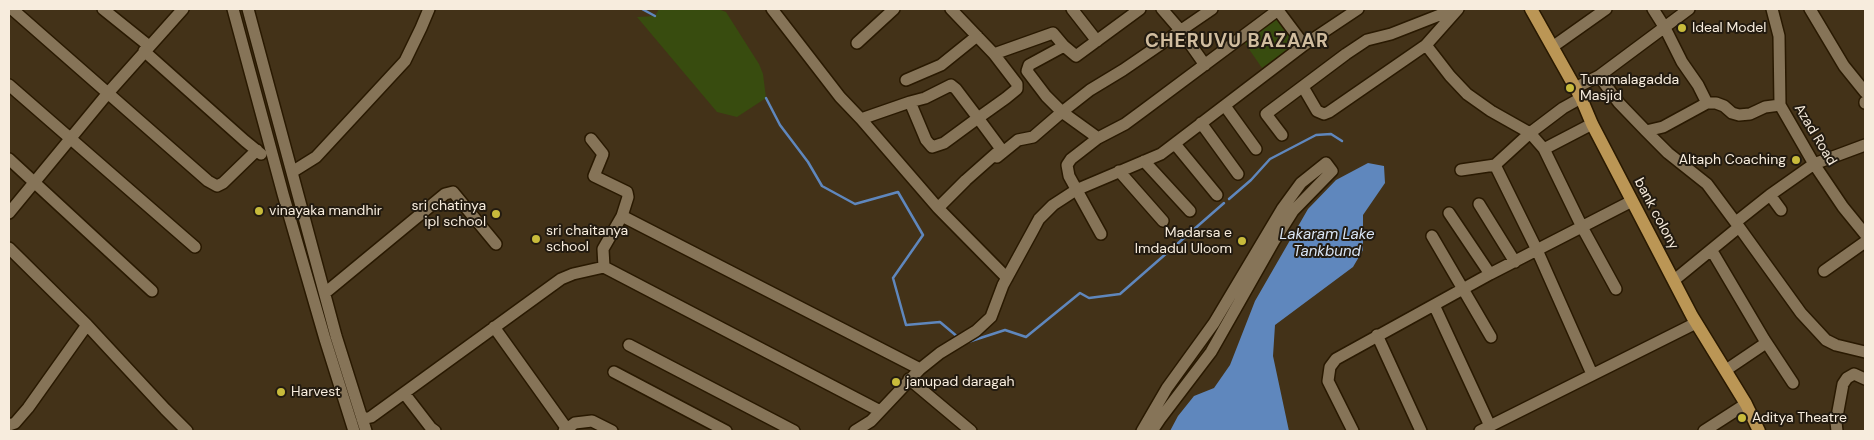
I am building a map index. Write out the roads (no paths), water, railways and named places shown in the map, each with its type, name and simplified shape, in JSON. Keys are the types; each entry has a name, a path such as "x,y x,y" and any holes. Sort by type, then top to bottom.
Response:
{"main road":[{"name":"bank colony","path":"1531,9 1579,90 1592,124 1696,323 1746,404 1759,431"},
{"path":"1539,9 1558,43 1579,90 1646,211 1694,309 1764,431"}],"street":[{"path":"12,9 208,182 217,186 223,183 257,150"},
{"path":"103,9 274,164"},
{"path":"9,212 108,93 183,9"},
{"path":"233,9 274,164 354,431"},
{"path":"248,9 324,293 366,431"},
{"path":"292,172 316,157 405,61 422,28 429,9"},
{"path":"772,9 840,97 938,208 1007,278"},
{"path":"856,43 894,9"},
{"path":"910,102 926,140 932,147 944,143 1017,89 1015,80 994,54 951,9"},
{"path":"1072,9 1098,41"},
{"path":"994,54 1053,33 1076,56 1140,9"},
{"path":"1162,9 1181,31 1205,65"},
{"path":"974,176 1018,140 1033,137 1090,90 1123,70 1212,9"},
{"path":"1101,234 1069,176 1068,164 1071,159 1098,138 1125,124 1278,9 1304,46"},
{"path":"855,431 870,422 920,369 940,353 976,331 991,317 1007,278 1039,220 1053,205 1076,190 1162,154 1304,46 1342,13 1358,9"},
{"path":"1303,87 1317,111 1324,114 1329,112 1426,45 1456,9"},
{"path":"1282,135 1266,114 1367,40 1390,34 1456,9"},
{"path":"1558,43 1606,9"},
{"path":"1653,9 1682,62 1698,85 1706,103"},
{"path":"1460,170 1495,164 1530,133 1563,108 1579,90 1689,9"},
{"name":"Azad Road","path":"1772,9 1779,36 1780,104 1814,164 1843,207 1865,234"},
{"path":"1810,9 1844,66 1865,92"},
{"path":"906,80 941,65 976,36"},
{"path":"1426,45 1467,94 1491,111 1530,133 1544,149 1582,227 1616,289"},
{"path":"1064,46 1029,65 1027,71 1046,96 1062,112 1098,138"},
{"path":"1599,76 1619,103 1646,132 1706,184 1801,313 1826,340 1865,352"},
{"path":"9,85 195,247"},
{"path":"861,119 925,98 947,87 954,86 1001,148 938,208"},
{"path":"1646,132 1663,127 1706,103 1716,103 1739,115 1750,114 1765,107 1780,104"},
{"path":"1225,106 1256,148"},
{"path":"1201,123 1238,174"},
{"path":"1544,149 1592,124"},
{"path":"591,139 603,154 594,176 627,192 628,197 622,216 603,249 604,267"},
{"path":"1175,144 1217,195"},
{"path":"1678,277 1712,251 1770,195 1814,164 1865,145"},
{"path":"9,159 152,291"},
{"path":"1144,161 1190,211"},
{"path":"1142,431 1167,388 1224,306 1282,209 1301,183 1326,163 1332,171 1293,211 1211,352 1152,431"},
{"path":"1495,164 1537,250 1592,374"},
{"path":"1118,171 1162,221"},
{"path":"324,293 445,194 453,192 496,244"},
{"path":"1770,195 1781,210"},
{"path":"1354,431 1328,381 1327,376 1330,367 1336,358 1463,288 1632,201"},
{"path":"1479,204 1515,262"},
{"path":"1449,213 1490,274"},
{"path":"622,216 920,369"},
{"path":"1824,271 1865,234"},
{"path":"1432,236 1491,337"},
{"path":"9,248 87,325 165,410 187,431"},
{"path":"1712,251 1766,343 1793,383"},
{"path":"362,419 371,416 404,393 560,279 604,267 880,411"},
{"path":"1434,305 1485,428 1696,323"},
{"path":"13,431 9,426 15,423 28,408 87,325"},
{"path":"494,327 565,430 575,423 592,421 612,431"},
{"path":"1376,335 1421,431"},
{"path":"1729,368 1766,343"},
{"path":"629,345 794,431"},
{"path":"614,372 726,431"},
{"path":"1837,431 1836,422 1843,384 1847,378 1854,374 1865,379"},
{"path":"909,379 972,431"},
{"path":"404,393 435,431"},
{"path":"1704,431 1746,404"}],"water":[{"name":"Lakaram Lake Tankbund","path":"1368,163 1384,166 1385,183 1363,215 1363,250 1353,267 1275,325 1273,356 1289,431 1170,431 1178,416 1194,396 1214,388 1230,365 1255,301 1308,209 1336,180"}],"waterway":[{"path":"642,9 655,16"},
{"path":"766,98 780,125 808,162 822,186 855,204 898,192 923,235 893,278 906,325 940,322 959,338"},
{"path":"1229,199 1251,180 1270,159 1316,135 1331,134 1342,141"},
{"path":"965,343 1005,330 1026,337 1080,293 1089,298 1120,294 1224,203"}],"place":[{"name":"Ideal Model","path":"1682,28"},
{"name":"Tummalagadda Masjid","path":"1570,88"},
{"name":"Altaph Coaching","path":"1796,160"},
{"name":"vinayaka mandhir","path":"259,211"},
{"name":"sri chatinya ipl school","path":"496,214"},
{"name":"sri chaitanya school","path":"536,239"},
{"name":"Madarsa e Imdadul Uloom","path":"1242,241"},
{"name":"janupad daragah","path":"896,382"},
{"name":"Harvest","path":"281,392"},
{"name":"Aditya Theatre","path":"1742,418"}],"district":[{"name":"CHERUVU BAZAAR","path":"1237,42"}]}
